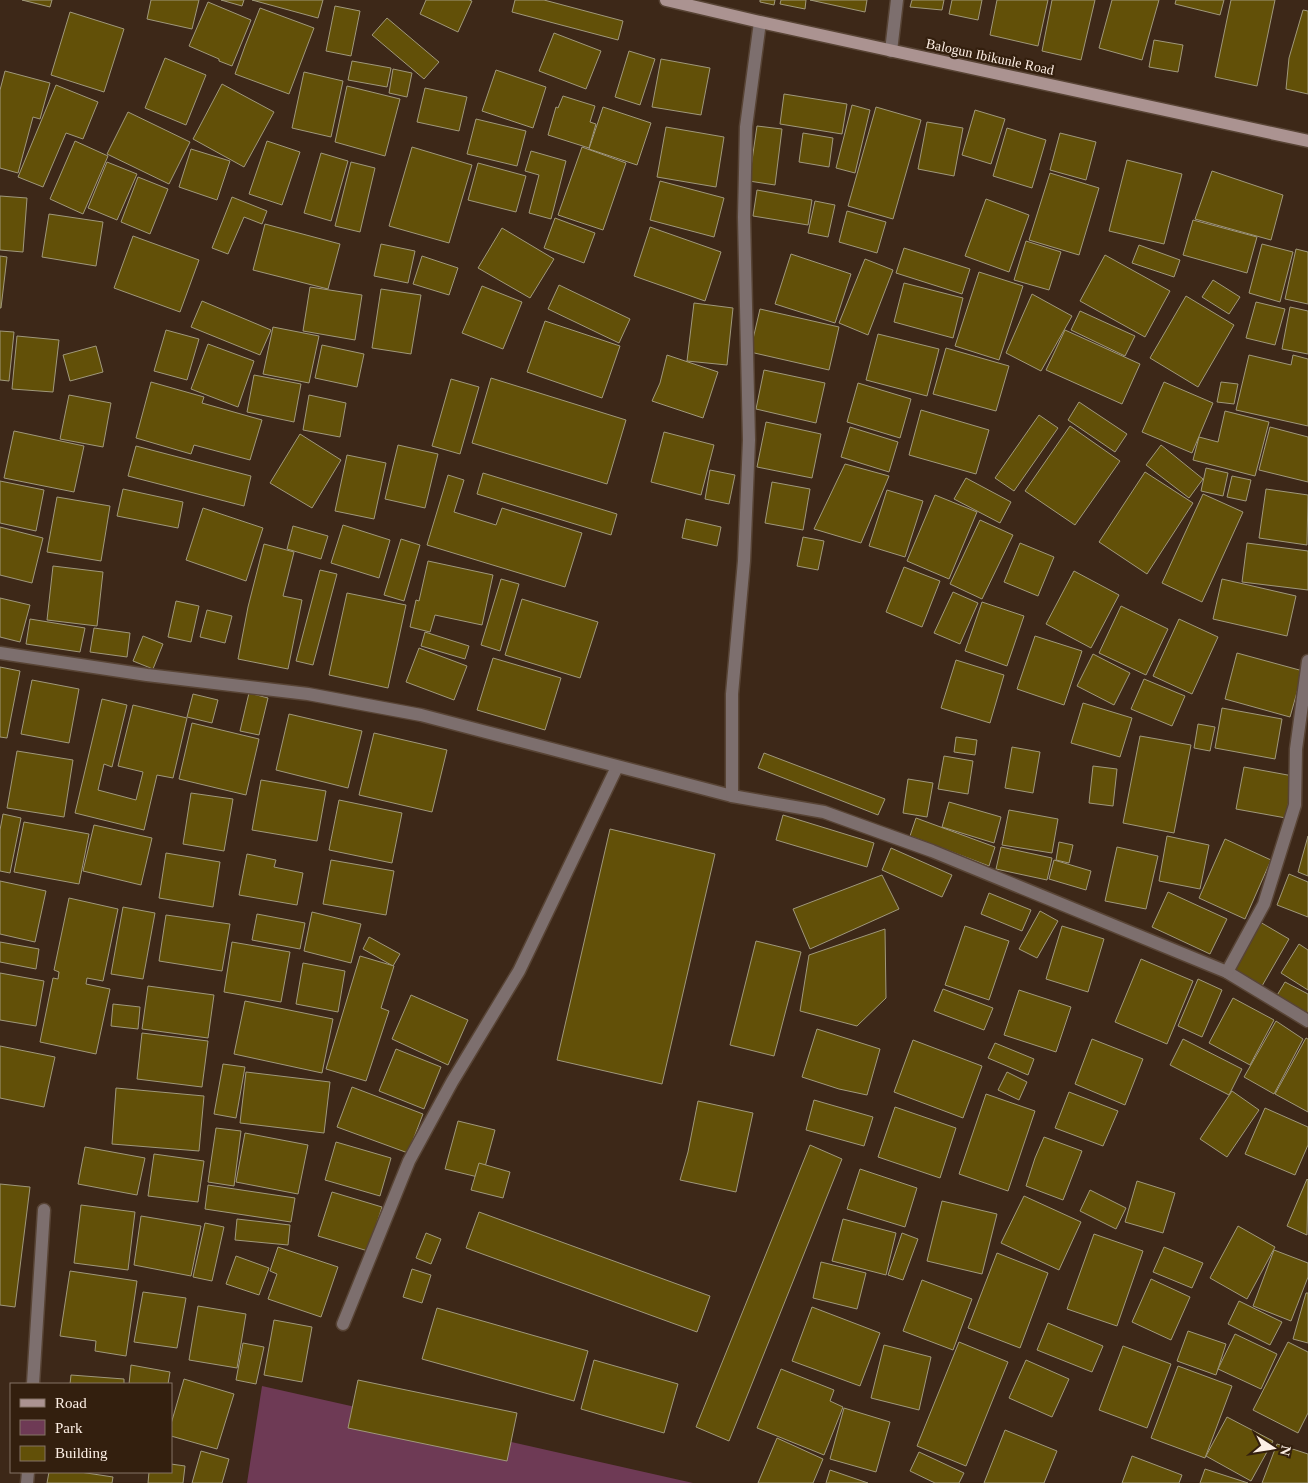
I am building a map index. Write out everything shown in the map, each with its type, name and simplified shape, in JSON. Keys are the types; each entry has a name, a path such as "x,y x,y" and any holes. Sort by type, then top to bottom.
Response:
{"street":[{"name":"Balogun Ibikunle Road","path":"666,0 1308,142"},
{"path":"891,51 897,0"},
{"path":"732,796 732,694 744,561 748,440 744,217 746,127 760,22"},
{"path":"0,653 147,675 308,694 411,713 732,796 824,812 932,851 1227,972 1308,1021"},
{"path":"1227,972 1264,904 1295,805 1296,749 1308,662"},
{"path":"343,1324 409,1161 452,1082 518,971 617,767"},
{"path":"33,1383 44,1210"}],"green space":[{"path":"262,1386 693,1483 247,1483"}],"building":[{"path":"22,0 52,0 50,7"},
{"path":"151,0 199,0 192,29 147,19"},
{"path":"221,0 244,0 242,6"},
{"path":"252,0 323,0 318,18"},
{"path":"426,0 472,1 458,32 420,14"},
{"path":"515,0 544,0 623,21 618,40 512,12"},
{"path":"760,0 775,0 774,5 760,2"},
{"path":"781,0 806,0 805,9 780,4"},
{"path":"810,0 867,0 865,12"},
{"path":"912,0 944,0 942,10 910,7"},
{"path":"952,0 982,0 978,20 949,14"},
{"path":"997,0 1048,0 1038,46 990,35"},
{"path":"1052,0 1095,0 1081,60 1042,51"},
{"path":"1112,0 1159,0 1142,60 1099,48"},
{"path":"1176,0 1224,0 1220,15 1175,4"},
{"path":"1231,0 1275,0 1257,86 1215,77"},
{"path":"208,2 251,20 232,66 189,46"},
{"path":"335,6 360,11 351,56 326,51"},
{"path":"260,8 314,28 289,94 235,74"},
{"path":"1303,10 1308,11 1308,94 1286,89 1289,58"},
{"path":"70,12 124,29 104,92 51,75"},
{"path":"387,18 439,62 424,79 372,35"},
{"path":"554,33 601,51 586,89 539,71"},
{"path":"1154,40 1183,45 1178,72 1149,67"},
{"path":"629,51 655,59 640,105 615,97"},
{"path":"165,58 206,75 186,125 145,108"},
{"path":"661,59 710,68 701,115 652,107"},
{"path":"352,61 391,68 387,87 348,80"},
{"path":"393,69 412,73 407,97 389,93"},
{"path":"496,70 546,87 533,128 482,111"},
{"path":"5,71 50,83 40,119 33,117 18,173 0,168 0,90"},
{"path":"304,72 343,81 331,137 292,128"},
{"path":"222,84 274,112 244,167 193,139"},
{"path":"56,85 98,102 83,139 66,133 43,187 18,177"},
{"path":"347,86 400,99 385,156 335,142"},
{"path":"425,88 467,97 459,131 417,122"},
{"path":"784,94 847,104 842,134 780,124"},
{"path":"563,96 595,106 590,122 596,124 589,148 548,135 556,107 558,108"},
{"path":"852,105 870,110 855,173 836,168"},
{"path":"603,107 651,123 637,165 589,149"},
{"path":"876,107 921,120 893,219 848,206"},
{"path":"975,110 1005,119 991,164 962,155"},
{"path":"128,112 190,142 169,184 107,154"},
{"path":"476,119 526,131 517,166 467,154"},
{"path":"927,122 963,128 954,176 918,169"},
{"path":"757,126 782,129 775,185 749,181"},
{"path":"666,127 724,137 716,187 657,177"},
{"path":"1007,128 1046,140 1032,188 993,176"},
{"path":"803,133 833,138 829,167 799,162"},
{"path":"1060,133 1096,142 1086,180 1050,170"},
{"path":"75,141 108,156 83,214 50,199"},
{"path":"267,141 300,152 282,205 249,194"},
{"path":"412,147 472,165 449,243 389,226"},
{"path":"582,147 626,163 603,230 558,215"},
{"path":"191,149 230,161 217,200 179,187"},
{"path":"531,151 566,161 551,219 529,213 539,175 525,171"},
{"path":"321,153 348,161 331,221 304,213"},
{"path":"1127,160 1182,174 1164,244 1109,231"},
{"path":"107,162 137,174 117,220 88,208"},
{"path":"351,162 375,168 360,232 335,226"},
{"path":"478,163 526,176 516,212 468,200"},
{"path":"1212,171 1283,195 1271,240 1195,219"},
{"path":"1050,173 1099,188 1079,255 1029,240"},
{"path":"138,177 168,189 150,234 121,222"},
{"path":"660,181 724,198 714,237 650,220"},
{"path":"757,190 812,200 808,225 753,216"},
{"path":"0,196 27,198 23,252 0,250"},
{"path":"232,197 267,211 262,224 244,217 228,254 212,248"},
{"path":"986,199 1029,215 1009,272 965,256"},
{"path":"815,201 835,205 828,237 808,233"},
{"path":"847,211 886,222 877,253 839,242"},
{"path":"49,214 103,222 96,266 42,257"},
{"path":"555,218 595,233 584,263 544,248"},
{"path":"1193,220 1257,237 1247,273 1183,255"},
{"path":"265,224 340,244 328,289 253,270"},
{"path":"650,227 721,252 705,301 634,276"},
{"path":"502,228 554,259 530,298 478,268"},
{"path":"133,236 199,260 180,312 114,288"},
{"path":"1026,241 1061,252 1049,290 1014,280"},
{"path":"381,244 415,251 408,283 374,276"},
{"path":"1262,244 1293,252 1280,302 1249,293"},
{"path":"1139,245 1180,260 1174,277 1132,263"},
{"path":"904,248 970,269 962,294 896,273"},
{"path":"1296,249 1308,252 1308,304 1285,299"},
{"path":"791,254 851,274 835,323 775,304"},
{"path":"1105,255 1170,291 1145,337 1080,301"},
{"path":"0,256 7,257 1,308 0,308"},
{"path":"422,256 458,268 449,295 413,284"},
{"path":"865,259 893,270 868,335 839,323"},
{"path":"979,272 1023,286 999,360 955,346"},
{"path":"1213,280 1240,297 1229,314 1202,297"},
{"path":"904,283 963,298 953,338 894,322"},
{"path":"559,285 630,319 619,343 548,309"},
{"path":"482,286 522,302 503,349 462,333"},
{"path":"310,287 362,295 355,340 303,331"},
{"path":"381,289 421,295 411,354 372,348"},
{"path":"1032,294 1072,316 1041,371 1006,353"},
{"path":"1186,296 1234,325 1198,387 1150,358"},
{"path":"202,301 271,330 260,355 191,327"},
{"path":"1256,302 1285,309 1275,345 1246,338"},
{"path":"694,303 733,308 727,365 687,361"},
{"path":"1290,307 1308,311 1308,354 1282,349"},
{"path":"760,309 839,327 829,370 750,352"},
{"path":"1080,311 1135,336 1125,356 1071,330"},
{"path":"545,321 620,346 602,398 527,372"},
{"path":"273,327 319,336 309,383 263,374"},
{"path":"166,330 199,339 187,380 154,371"},
{"path":"1065,330 1140,364 1122,404 1046,370"},
{"path":"0,331 14,332 9,381 0,380"},
{"path":"878,334 939,349 927,396 866,380"},
{"path":"17,336 59,340 53,392 12,389"},
{"path":"208,344 254,361 238,407 191,389"},
{"path":"322,345 364,354 357,387 315,378"},
{"path":"96,346 103,372 70,381 63,355"},
{"path":"946,348 1009,366 996,411 933,394"},
{"path":"667,355 718,372 703,418 652,401 660,383"},
{"path":"1249,355 1291,365 1293,355 1308,359 1308,426 1236,410"},
{"path":"764,370 825,383 816,423 756,409"},
{"path":"254,375 301,384 294,422 247,412"},
{"path":"491,378 626,420 607,484 472,443"},
{"path":"451,379 479,387 460,454 432,446"},
{"path":"151,382 204,397 202,403 262,420 250,460 194,445 191,454 136,438"},
{"path":"1164,382 1213,403 1192,453 1142,432"},
{"path":"1221,382 1238,384 1234,404 1217,402"},
{"path":"858,383 911,399 900,438 847,422"},
{"path":"69,395 111,403 103,447 60,439"},
{"path":"309,395 346,403 340,437 303,430"},
{"path":"1079,402 1127,434 1115,452 1068,420"},
{"path":"921,410 989,430 976,474 909,455"},
{"path":"1225,411 1269,422 1255,476 1193,460 1199,437 1218,442"},
{"path":"1039,415 1058,428 1014,491 995,478"},
{"path":"766,422 821,434 812,478 757,467"},
{"path":"1070,426 1120,461 1075,525 1025,491"},
{"path":"850,427 898,442 889,472 841,457"},
{"path":"1270,427 1308,437 1308,482 1259,470"},
{"path":"14,431 84,446 74,492 4,478"},
{"path":"664,432 714,445 701,495 651,482"},
{"path":"300,434 341,460 312,508 270,483"},
{"path":"398,445 438,454 425,508 385,499"},
{"path":"1161,445 1203,479 1189,498 1146,465"},
{"path":"136,446 251,476 244,506 128,476"},
{"path":"347,455 386,463 374,519 335,511"},
{"path":"845,464 889,476 861,543 814,529"},
{"path":"1206,468 1228,473 1223,496 1201,491"},
{"path":"710,470 735,475 729,504 705,499"},
{"path":"1145,472 1193,503 1147,574 1099,542"},
{"path":"483,473 617,514 611,535 477,494"},
{"path":"448,475 464,480 454,512 496,525 502,508 582,533 565,587 427,545"},
{"path":"1232,476 1251,480 1246,501 1227,497"},
{"path":"966,478 1011,502 1000,523 954,499"},
{"path":"0,481 44,490 36,531 0,523"},
{"path":"772,482 810,489 803,530 765,523"},
{"path":"123,489 183,502 178,528 117,516"},
{"path":"1266,489 1308,495 1307,545 1259,538"},
{"path":"887,490 923,501 905,557 869,546"},
{"path":"1203,494 1243,512 1202,602 1162,583"},
{"path":"935,495 977,512 949,579 907,561"},
{"path":"57,497 110,506 101,561 47,552"},
{"path":"203,508 263,528 246,581 186,560"},
{"path":"686,519 721,527 717,546 682,538"},
{"path":"980,520 1013,535 982,599 950,584"},
{"path":"343,525 390,540 379,578 331,563"},
{"path":"293,526 328,536 321,559 287,549"},
{"path":"0,527 43,538 32,583 0,575"},
{"path":"803,537 824,541 818,570 797,566"},
{"path":"401,539 420,545 404,601 384,595"},
{"path":"1020,543 1054,557 1038,596 1004,582"},
{"path":"1247,543 1308,551 1308,590 1242,582"},
{"path":"264,544 294,552 283,596 302,600 288,669 238,659 248,607"},
{"path":"428,561 493,575 482,625 435,615 430,632 410,627 416,600 419,601"},
{"path":"53,566 103,572 97,626 47,620"},
{"path":"904,567 940,581 922,627 886,612"},
{"path":"320,570 337,574 313,665 296,661"},
{"path":"1074,571 1119,595 1091,648 1046,624"},
{"path":"501,579 519,584 500,651 481,645"},
{"path":"1222,579 1296,596 1287,636 1213,619"},
{"path":"953,592 978,603 960,644 934,633"},
{"path":"347,593 406,605 388,688 329,675"},
{"path":"0,598 30,605 20,642 0,637"},
{"path":"522,599 598,622 580,678 505,655"},
{"path":"176,601 199,606 191,642 168,637"},
{"path":"982,602 1024,616 1007,666 965,651"},
{"path":"1121,606 1168,629 1146,675 1099,653"},
{"path":"207,610 232,616 225,643 200,637"},
{"path":"30,619 85,628 80,652 26,644"},
{"path":"1179,619 1218,637 1192,694 1153,676"},
{"path":"94,628 130,633 127,657 90,652"},
{"path":"425,632 469,646 465,659 421,646"},
{"path":"143,636 163,644 153,669 133,661"},
{"path":"1035,636 1082,651 1064,705 1017,689"},
{"path":"419,648 467,666 454,700 406,682"},
{"path":"1237,653 1303,671 1290,717 1225,699"},
{"path":"1093,654 1130,673 1114,705 1077,686"},
{"path":"493,658 561,678 545,730 477,710"},
{"path":"956,660 1004,675 990,723 941,708"},
{"path":"0,667 20,671 7,738 0,737"},
{"path":"1144,679 1185,696 1172,726 1131,709"},
{"path":"32,680 79,689 69,743 21,734"},
{"path":"249,693 268,698 259,735 240,731"},
{"path":"193,694 218,700 212,723 187,717"},
{"path":"102,699 127,705 112,767 104,764 98,790 136,800 143,772 118,766 133,705 187,718 173,778 157,775 144,830 75,813"},
{"path":"1083,703 1132,718 1120,757 1071,743"},
{"path":"1222,708 1282,719 1275,759 1215,748"},
{"path":"289,714 362,731 348,788 276,770"},
{"path":"192,723 259,739 246,795 179,779"},
{"path":"1198,724 1215,727 1210,751 1194,748"},
{"path":"374,733 447,750 432,812 359,795"},
{"path":"1140,736 1191,745 1174,833 1123,823"},
{"path":"956,737 977,740 975,755 954,752"},
{"path":"1012,747 1040,752 1033,793 1005,788"},
{"path":"17,751 73,760 64,817 7,808"},
{"path":"764,753 885,799 878,815 758,768"},
{"path":"944,756 973,761 968,794 938,789"},
{"path":"1093,766 1117,769 1113,806 1089,803"},
{"path":"1244,767 1293,776 1286,818 1236,809"},
{"path":"908,779 933,783 927,817 903,813"},
{"path":"261,780 326,791 317,841 252,830"},
{"path":"191,793 233,799 224,851 183,844"},
{"path":"339,800 402,813 392,863 329,850"},
{"path":"949,802 1001,817 994,843 942,827"},
{"path":"1009,810 1058,819 1052,853 1002,845"},
{"path":"3,814 21,818 10,873 0,871 0,830"},
{"path":"783,815 874,843 867,867 776,840"},
{"path":"916,818 995,847 989,866 910,836"},
{"path":"24,822 89,834 79,884 14,872"},
{"path":"94,825 152,838 141,885 83,871"},
{"path":"610,829 715,854 662,1084 557,1060"},
{"path":"1167,836 1209,845 1200,889 1159,881"},
{"path":"1308,836 1308,876 1298,872"},
{"path":"1225,839 1271,860 1245,919 1199,898"},
{"path":"1059,842 1073,845 1069,863 1056,860"},
{"path":"1001,847 1052,858 1047,880 996,869"},
{"path":"1117,847 1158,856 1146,909 1105,901"},
{"path":"891,848 952,875 942,897 882,870"},
{"path":"166,853 220,862 213,907 159,898"},
{"path":"247,854 276,860 274,867 303,873 297,905 239,895"},
{"path":"331,860 394,871 386,915 323,904"},
{"path":"1054,860 1091,871 1086,890 1049,879"},
{"path":"1289,874 1308,882 1308,917 1277,905"},
{"path":"882,875 899,909 810,949 793,909"},
{"path":"0,881 46,891 35,942 0,934"},
{"path":"1168,892 1227,919 1210,954 1152,927"},
{"path":"989,893 1031,910 1022,931 981,914"},
{"path":"69,898 118,909 103,981 87,978 86,984 110,989 96,1054 40,1042 53,978 58,979 59,972 54,970"},
{"path":"123,907 155,913 143,979 111,974"},
{"path":"1040,911 1058,921 1037,958 1019,949"},
{"path":"312,912 361,924 351,963 304,951"},
{"path":"257,914 305,923 300,949 252,940"},
{"path":"166,915 230,924 222,971 159,961"},
{"path":"1260,922 1289,939 1262,986 1233,970"},
{"path":"965,926 1009,941 989,1000 945,985"},
{"path":"1062,926 1104,939 1088,992 1046,979"},
{"path":"885,929 886,998 857,1026 800,1011 809,955"},
{"path":"369,937 400,954 393,966 363,949"},
{"path":"756,941 801,952 774,1056 730,1045"},
{"path":"0,942 39,949 36,969 0,962"},
{"path":"232,942 290,952 281,1002 224,992"},
{"path":"1299,944 1308,950 1308,990 1281,973"},
{"path":"360,956 394,966 381,1008 389,1011 366,1081 326,1069"},
{"path":"1141,959 1193,981 1167,1044 1115,1022"},
{"path":"303,963 345,971 338,1012 296,1004"},
{"path":"0,973 44,981 36,1026 0,1020"},
{"path":"1198,979 1222,990 1202,1037 1178,1026"},
{"path":"1285,982 1308,994 1308,1014 1276,997"},
{"path":"148,986 214,995 208,1038 142,1029"},
{"path":"943,989 993,1008 984,1030 934,1011"},
{"path":"1019,990 1071,1007 1056,1052 1004,1035"},
{"path":"411,995 468,1020 448,1065 392,1039"},
{"path":"1233,998 1274,1020 1250,1065 1209,1043"},
{"path":"245,1001 333,1019 322,1073 234,1054"},
{"path":"113,1004 140,1007 138,1029 111,1026"},
{"path":"1276,1021 1303,1039 1274,1094 1244,1077"},
{"path":"817,1029 880,1049 867,1095 839,1089 802,1077"},
{"path":"142,1033 208,1041 202,1087 137,1079"},
{"path":"1306,1038 1308,1039 1308,1112 1275,1094"},
{"path":"1092,1039 1143,1059 1125,1105 1075,1084"},
{"path":"1183,1039 1242,1069 1229,1095 1170,1065"},
{"path":"913,1040 982,1066 963,1118 894,1092"},
{"path":"995,1043 1034,1059 1028,1075 988,1058"},
{"path":"0,1046 55,1057 44,1107 0,1098"},
{"path":"396,1049 441,1067 424,1109 379,1091"},
{"path":"223,1064 245,1067 236,1118 214,1114"},
{"path":"246,1072 330,1082 324,1133 240,1123"},
{"path":"1007,1072 1027,1082 1019,1100 998,1090"},
{"path":"352,1087 423,1114 408,1153 337,1127"},
{"path":"116,1088 204,1096 199,1151 112,1144"},
{"path":"1232,1091 1259,1110 1227,1157 1200,1139"},
{"path":"1069,1092 1118,1111 1103,1146 1055,1128"},
{"path":"986,1094 1035,1111 1008,1191 959,1174"},
{"path":"814,1100 873,1117 864,1146 806,1130"},
{"path":"698,1101 753,1113 736,1192 680,1180 688,1152"},
{"path":"895,1107 956,1128 940,1178 878,1157"},
{"path":"1265,1108 1308,1127 1308,1145 1295,1175 1245,1154"},
{"path":"458,1121 495,1130 482,1178 445,1169"},
{"path":"216,1128 241,1131 234,1186 208,1182"},
{"path":"245,1133 308,1145 298,1194 236,1182"},
{"path":"1044,1137 1082,1151 1063,1200 1026,1186"},
{"path":"336,1142 391,1158 380,1196 325,1180"},
{"path":"810,1145 842,1159 729,1441 696,1427"},
{"path":"85,1147 145,1158 137,1195 78,1184"},
{"path":"154,1154 204,1161 198,1202 148,1196"},
{"path":"479,1163 510,1172 503,1198 471,1190"},
{"path":"860,1169 917,1188 905,1227 847,1209"},
{"path":"1308,1180 1307,1235 1287,1226"},
{"path":"1137,1181 1175,1193 1163,1233 1125,1222"},
{"path":"0,1184 30,1187 15,1307 0,1305"},
{"path":"208,1185 295,1198 291,1222 205,1209"},
{"path":"1090,1190 1126,1208 1116,1229 1080,1211"},
{"path":"332,1192 382,1207 368,1251 318,1236"},
{"path":"1024,1196 1081,1222 1059,1270 1001,1243"},
{"path":"942,1201 997,1214 982,1274 927,1261"},
{"path":"81,1205 135,1212 128,1270 74,1263"},
{"path":"479,1212 710,1296 697,1332 466,1248"},
{"path":"141,1216 201,1226 191,1276 134,1265"},
{"path":"237,1219 290,1225 288,1245 235,1240"},
{"path":"843,1219 896,1233 886,1275 832,1261"},
{"path":"205,1223 224,1227 212,1281 193,1277"},
{"path":"1238,1226 1275,1247 1247,1299 1210,1278"},
{"path":"426,1233 441,1239 431,1264 416,1258"},
{"path":"902,1233 918,1239 903,1280 888,1275"},
{"path":"1094,1234 1143,1251 1117,1326 1067,1309"},
{"path":"278,1247 338,1267 321,1317 268,1299 277,1274 270,1271"},
{"path":"1164,1247 1203,1263 1192,1288 1153,1272"},
{"path":"1274,1250 1308,1263 1308,1277 1291,1321 1253,1306"},
{"path":"997,1253 1048,1273 1020,1348 968,1328"},
{"path":"236,1256 269,1268 259,1295 226,1284"},
{"path":"821,1262 866,1273 857,1309 813,1298"},
{"path":"412,1269 431,1275 422,1303 403,1297"},
{"path":"70,1271 137,1281 126,1356 95,1351 96,1341 60,1336"},
{"path":"1151,1279 1190,1297 1171,1340 1132,1322"},
{"path":"922,1280 972,1299 953,1350 903,1331"},
{"path":"143,1292 186,1298 177,1348 134,1342"},
{"path":"1306,1293 1308,1293 1308,1343 1293,1339"},
{"path":"1239,1301 1282,1322 1270,1345 1228,1324"},
{"path":"198,1306 246,1314 237,1368 189,1360"},
{"path":"812,1307 880,1333 860,1386 792,1361"},
{"path":"437,1308 588,1351 574,1401 422,1359"},
{"path":"274,1320 312,1327 302,1382 264,1375"},
{"path":"1048,1323 1103,1346 1092,1372 1037,1350"},
{"path":"1188,1331 1226,1344 1216,1375 1177,1361"},
{"path":"1235,1334 1277,1354 1261,1389 1218,1369"},
{"path":"959,1342 1008,1362 966,1466 917,1446"},
{"path":"1288,1342 1308,1352 1308,1413 1298,1433 1253,1410"},
{"path":"243,1343 264,1347 256,1384 236,1380"},
{"path":"884,1345 931,1357 919,1410 871,1398"},
{"path":"1123,1346 1171,1364 1147,1428 1099,1410"},
{"path":"594,1360 678,1384 664,1433 581,1409"},
{"path":"1026,1360 1069,1379 1052,1417 1009,1398"},
{"path":"131,1365 170,1372 168,1383 129,1383"},
{"path":"1178,1366 1232,1386 1205,1458 1151,1438"},
{"path":"781,1369 834,1390 830,1401 843,1407 824,1455 757,1428"},
{"path":"71,1375 124,1379 124,1383 70,1383"},
{"path":"184,1379 234,1394 217,1449 172,1436 172,1421"},
{"path":"358,1380 517,1413 507,1461 348,1428"},
{"path":"844,1408 890,1422 876,1472 830,1459"},
{"path":"1227,1417 1273,1441 1251,1481 1206,1456"},
{"path":"1005,1430 1057,1451 1044,1483 984,1483"},
{"path":"777,1438 823,1459 813,1483 758,1483"},
{"path":"1277,1444 1308,1454 1308,1483 1262,1483"},
{"path":"201,1451 229,1459 222,1483 192,1483"},
{"path":"919,1452 964,1473 959,1483 935,1483 910,1471"},
{"path":"1132,1456 1182,1475 1179,1483 1122,1483"},
{"path":"172,1464 185,1466 183,1483 148,1483 149,1473 172,1473"},
{"path":"1205,1469 1248,1483 1200,1483"},
{"path":"830,1470 868,1483 826,1483"},
{"path":"49,1473 87,1473 113,1477 112,1483 47,1483"}]}
